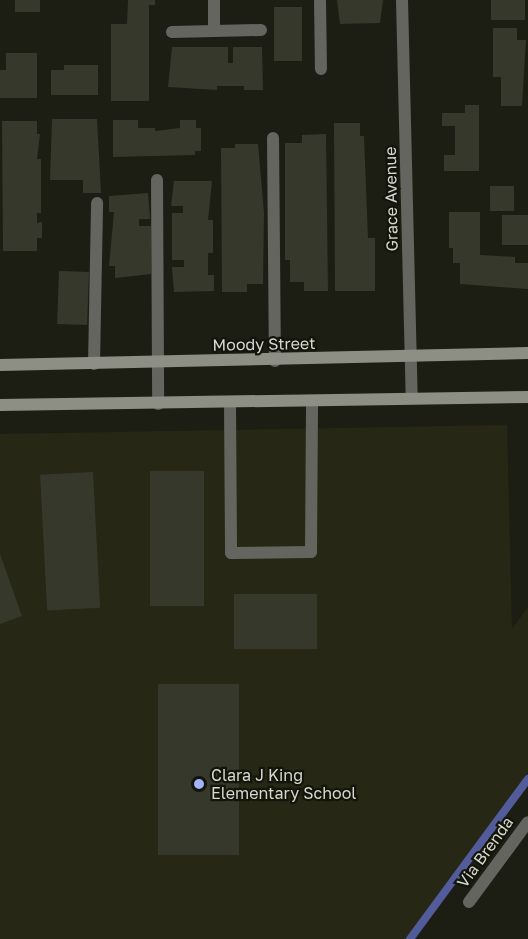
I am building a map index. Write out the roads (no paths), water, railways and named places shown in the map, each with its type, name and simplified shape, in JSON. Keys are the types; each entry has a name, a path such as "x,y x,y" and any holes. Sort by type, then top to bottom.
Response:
{"main road":[{"name":"Moody Street","path":"0,365 411,358 528,353"},
{"path":"0,405 528,397"}],"street":[{"path":"214,0 214,31"},
{"path":"320,0 321,69"},
{"name":"Grace Avenue","path":"402,0 412,398"},
{"path":"172,32 261,30"},
{"path":"273,138 275,361"},
{"path":"157,180 158,404"},
{"path":"94,364 96,203"},
{"path":"230,403 231,553 311,552 312,401"},
{"name":"Via Brenda","path":"469,902 528,822"}],"waterway":[{"path":"410,939 528,779"}],"place":[{"name":"Clara J King Elementary School","path":"199,784"}]}
